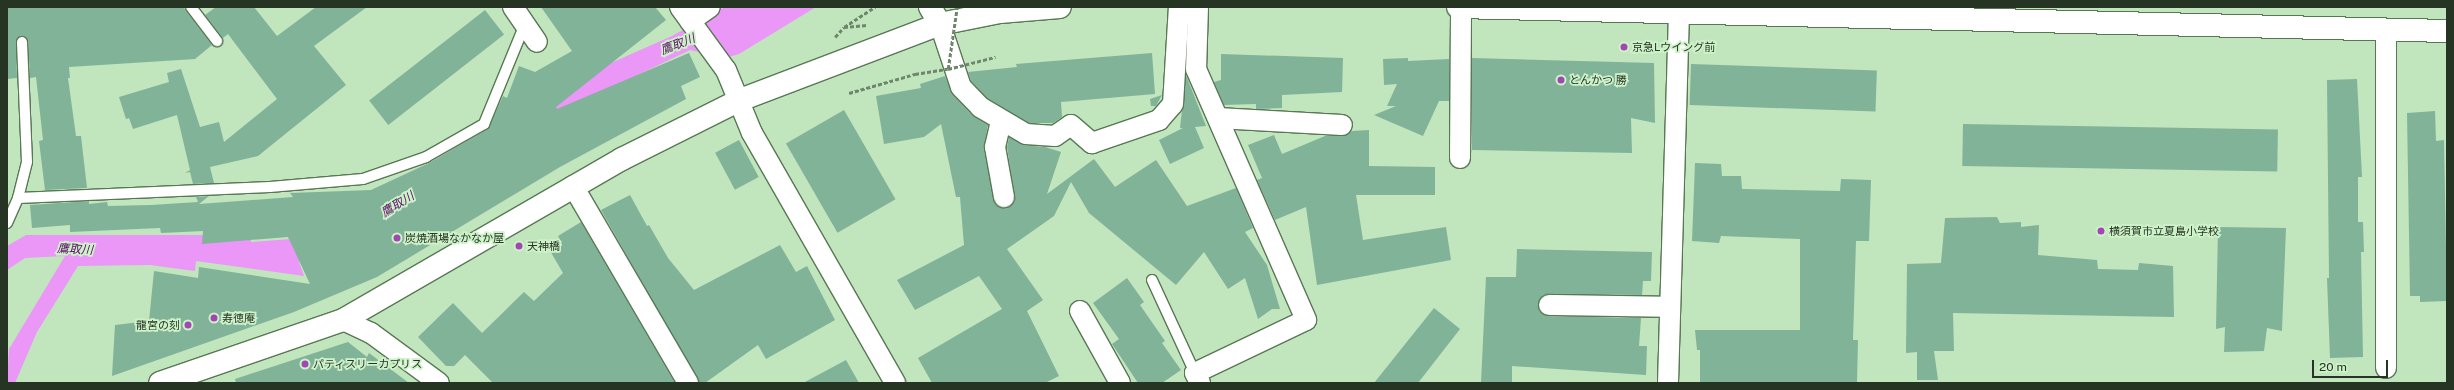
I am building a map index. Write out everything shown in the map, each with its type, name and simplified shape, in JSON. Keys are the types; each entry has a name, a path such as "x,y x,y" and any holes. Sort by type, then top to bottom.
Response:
{"street":[{"path":"513,7 538,42"},
{"path":"710,7 685,14 726,70 740,100 752,133 895,383"},
{"path":"160,383 343,320 572,186 740,100 935,16 1060,7"},
{"path":"935,16 961,87 980,107 1000,121 1026,134 1055,136 1071,124 1092,143 1159,120 1173,104 1179,7"},
{"path":"1198,7 1196,69 1306,320 1198,378"},
{"path":"1460,158 1460,7 1679,12 2014,13 2447,31"},
{"path":"1668,383 1679,12"},
{"path":"2386,29 2386,368"},
{"path":"1218,118 1342,125"},
{"path":"1000,121 995,147 1004,197"},
{"path":"572,186 688,383"},
{"path":"1549,305 1670,307"},
{"path":"1080,311 1120,383"},
{"path":"343,320 371,333 439,383"}],"lane":[{"path":"191,7 217,41"},
{"path":"18,198 270,187 370,176 426,157 484,124 525,24"},
{"path":"7,223 18,198 27,162 22,42"},
{"path":"1152,280 1198,378"}],"path":[{"path":"834,38 844,27 875,7"},
{"path":"948,69 956,7"},
{"path":"844,27 870,24"},
{"path":"849,93 915,74 948,69 995,57"}],"water":[{"name":"鷹取川","path":"725,7 816,7 739,54 725,58 690,50 627,80 352,236 299,262 304,276 196,261 195,271 150,265 78,266 37,332 15,383 7,383 9,349 65,256 25,258 7,270 7,246 26,235 251,235 251,242 319,237 604,66 672,36"}],"building":[{"path":"7,7 183,7 212,45 195,59 69,67 70,78 68,78 76,136 81,136 87,188 45,190 39,141 43,140 36,77 30,78 28,42 25,36 18,37 16,42 17,78 7,79"},
{"path":"216,7 254,7 277,36 316,7 367,7 314,46 346,85 258,156 210,167 214,183 193,184 190,172 185,173 190,170 177,115 133,129 129,118 126,119 119,97 169,82 167,73 181,69 200,127 219,122 224,142 277,99 228,34 223,38 205,15"},
{"path":"541,7 655,7 666,20 556,107 557,109 689,53 700,77 681,86 686,99 560,167 377,277 294,312 112,376 115,325 149,321 154,271 198,278 199,267 310,284 288,237 202,244 203,231 161,233 160,228 70,232 70,225 32,228 30,205 89,201 89,204 107,202 108,206 151,205 198,202 196,197 209,196 199,204 293,197 290,193 371,190 429,163 488,129 503,96 507,98 519,66 535,72 572,51"},
{"path":"485,10 504,34 388,125 369,101"},
{"path":"1152,53 1155,94 1061,102 1062,117 1053,123 1029,123 987,98 971,81 968,72 1017,67 1016,64"},
{"path":"1221,54 1343,58 1342,92 1282,95 1282,108 1256,109 1256,104 1224,105 1214,82 1221,80"},
{"path":"1408,58 1408,61 1449,59 1449,101 1439,101 1423,136 1374,115 1396,106 1387,106 1397,84 1384,85 1383,59"},
{"path":"1472,58 1654,63 1655,123 1631,118 1632,153 1472,150"},
{"path":"1691,64 1877,70 1875,111 1690,105"},
{"path":"1186,75 1206,126 1195,127 1204,148 1170,164 1159,140 1183,128 1180,128"},
{"path":"945,76 953,95 972,115 988,125 984,149 996,205 1006,208 1015,201 1007,147 1009,137 1025,145 1045,147 1061,152 1047,194 1094,159 1115,187 1156,160 1187,206 1236,188 1253,228 1245,232 1267,265 1280,309 1272,309 1258,319 1245,278 1228,289 1204,252 1176,285 1089,213 1071,182 1054,216 1007,249 1043,300 1027,311 1059,376 1045,383 932,383 918,358 1002,309 979,276 915,310 897,280 964,245 960,197 956,197 941,124 924,137 884,144 876,96 921,88 920,84"},
{"path":"2357,79 2362,177 2358,177 2358,222 2363,222 2364,252 2361,252 2363,357 2330,358 2327,278 2329,278 2327,80"},
{"path":"1162,95 1156,106 1151,106 1150,99"},
{"path":"844,110 896,199 837,233 786,144"},
{"path":"2435,111 2436,141 2444,140 2447,301 2420,302 2420,296 2410,296 2407,113"},
{"path":"1963,124 2278,129 2277,171 1962,166"},
{"path":"1369,130 1369,166 1435,167 1435,195 1356,195 1363,240 1446,227 1451,260 1317,285 1306,207 1275,220 1257,180 1262,178 1248,145 1274,135 1282,154 1325,136 1342,136 1352,131"},
{"path":"739,140 759,177 735,190 715,153"},
{"path":"1695,163 1721,164 1722,176 1741,176 1742,189 1840,191 1841,179 1871,180 1869,241 1856,241 1853,340 1858,340 1857,383 1700,383 1700,350 1697,350 1695,330 1800,330 1800,239 1721,236 1719,243 1692,241"},
{"path":"630,195 647,226 649,225 668,258 694,290 780,245 796,272 807,266 835,320 766,359 758,345 705,383 699,383 601,210"},
{"path":"1997,217 2000,223 2021,222 2021,227 2039,225 2038,255 2097,260 2098,269 2138,270 2139,263 2173,266 2174,317 1953,313 1954,351 1934,351 1938,380 1917,380 1917,352 1906,353 1907,264 1941,263 1945,218"},
{"path":"581,222 675,383 493,383 465,355 454,366 446,366 418,337 453,303 482,333 524,292 534,301 563,273 549,249 561,242 558,236"},
{"path":"2218,227 2286,228 2282,331 2267,328 2264,351 2224,352 2225,327 2216,329"},
{"path":"1517,249 1652,252 1651,281 1643,281 1642,295 1549,294 1543,295 1538,304 1539,311 1549,316 1641,318 1639,346 1647,346 1646,375 1512,366 1512,383 1481,383 1486,277 1516,277"},
{"path":"1127,278 1144,302 1140,305 1165,341 1162,343 1181,370 1162,383 1138,383 1112,344 1119,339 1093,303"},
{"path":"1434,308 1460,329 1418,383 1374,383"},
{"path":"348,342 367,357 369,353 409,383 236,383 235,379"},
{"path":"846,360 859,383 803,383"}],"place":[{"name":"京急Lウイング前","path":"1624,47"},
{"name":"とんかつ 勝","path":"1561,80"},
{"name":"横須賀市立夏島小学校","path":"2101,231"},
{"name":"炭焼酒場なかなか屋","path":"397,238"},
{"name":"天神橋","path":"519,246"},
{"name":"寿徳庵","path":"214,318"},
{"name":"龍宮の刻","path":"188,325"},
{"name":"パティスリーカプリス","path":"305,364"}]}
